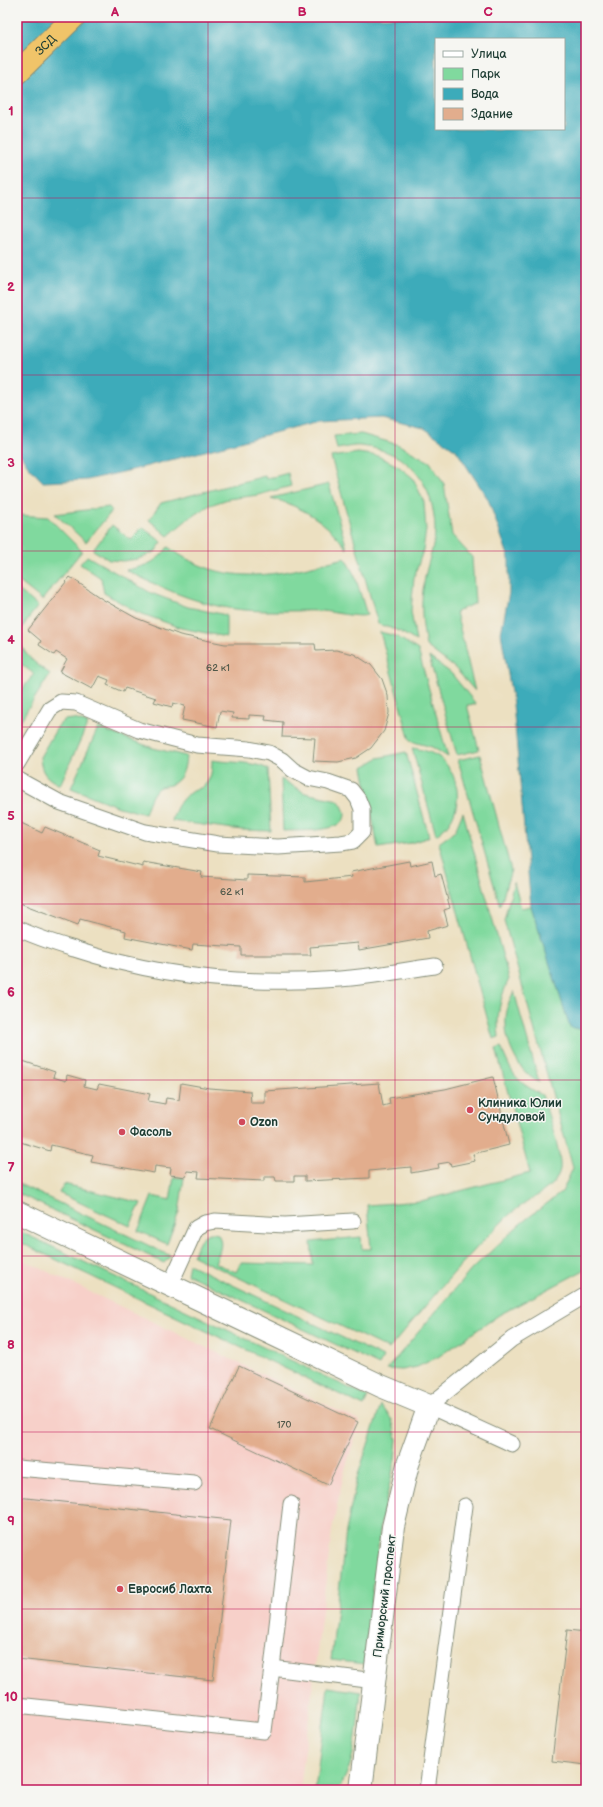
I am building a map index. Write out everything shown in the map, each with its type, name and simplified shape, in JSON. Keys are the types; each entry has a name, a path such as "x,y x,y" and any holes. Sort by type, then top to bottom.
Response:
{"highway":[{"name":"ЗСД","path":"17,73 74,17"}],"street":[{"path":"17,1212 381,1386 429,1406"},
{"name":"Приморский проспект","path":"361,1790 393,1527 408,1464 429,1406"}],"lane":[{"path":"17,764 50,709 61,702 76,703 139,730 196,745 249,749 269,753 282,760 293,770 308,778 334,783 351,790 358,799 362,809 362,832 353,841 341,843 266,847 218,844 145,832 59,802 17,779"},
{"path":"17,928 33,936 96,956 159,972 216,978 278,982 341,979 436,966"},
{"path":"170,1285 196,1228 205,1223 215,1221 285,1224 353,1221"},
{"path":"512,1444 429,1406 512,1339 586,1295"},
{"path":"17,1468 194,1483"},
{"path":"17,1705 264,1731 291,1504"},
{"path":"427,1790 465,1506"},
{"path":"272,1668 375,1681"}],"shaded area":[{"path":"17,1257 360,1421 344,1473 332,1530 300,1790 17,1790"}],"green space":[{"path":"361,434 399,445 430,462 444,484 452,535 472,557 475,603 456,612 475,691 455,668 426,646 422,599 425,577 435,536 434,513 430,497 416,472 393,454 378,449 361,446 337,449 334,436"},
{"path":"358,453 378,456 398,466 413,478 424,502 426,530 423,550 414,578 411,611 416,641 399,631 378,624 331,457"},
{"path":"288,473 291,486 258,495 228,499 210,505 189,518 168,536 149,520 161,503 265,476 266,479"},
{"path":"329,484 347,549 323,523 294,506 271,498"},
{"path":"109,507 112,511 86,542 55,514"},
{"path":"17,515 48,517 82,551 42,600 17,580"},
{"path":"112,525 131,540 142,527 162,542 155,552 138,559 123,561 109,560 93,550"},
{"path":"168,547 190,561 212,570 233,574 255,575 276,573 345,558 355,576 367,615 363,616 322,611 263,611 228,608 189,598 126,570 150,563 159,557"},
{"path":"87,556 151,593 188,607 226,615 226,637 181,628 137,612 104,593 101,578 80,564"},
{"path":"17,589 38,606 23,627 20,635 20,642 32,660 50,674 17,726 17,696 34,674 17,661"},
{"path":"380,632 396,636 418,650 448,757 432,747 410,741"},
{"path":"429,657 451,673 476,704 467,705 479,750 457,755"},
{"path":"74,719 88,723 60,785 51,780 45,774 40,757 58,726 64,720"},
{"path":"98,728 153,748 186,756 181,777 170,785 159,787 153,793 145,814 119,807 71,788"},
{"path":"412,748 426,751 439,757 447,765 453,775 457,797 456,808 452,818 445,828 436,835"},
{"path":"406,752 429,837 411,843 378,848 363,767 378,758"},
{"path":"480,755 511,870 500,906 458,760"},
{"path":"212,760 248,763 268,769 271,831 242,830 172,821 176,808 181,801 191,792 199,789 208,782"},
{"path":"281,779 305,793 338,800 344,811 344,819 338,825 328,828 283,831"},
{"path":"463,812 509,979 503,993 500,1007 498,1022 499,1037 493,1039 439,843 455,831"},
{"path":"514,882 521,908 531,906 570,1027 586,1031 586,1269 499,1315 438,1357 417,1367 402,1370 387,1369 472,1269 520,1224 562,1192 573,1168 504,920"},
{"path":"514,991 539,1082 526,1073 520,1066 508,1041 506,1016"},
{"path":"501,1047 508,1064 520,1081 542,1095 559,1153 560,1169 558,1176 553,1183 539,1195 515,1210 493,1231 448,1280 389,1349 193,1256 201,1239 212,1233 218,1234 221,1242 215,1263 236,1272 241,1263 313,1265 311,1242 361,1237 362,1249 371,1249 367,1205 421,1201 530,1173 496,1049"},
{"path":"174,1177 184,1178 179,1212 167,1244 138,1231 152,1196 170,1200"},
{"path":"17,1183 171,1256 164,1263 17,1193"},
{"path":"64,1184 141,1203 130,1226 59,1193"},
{"path":"17,1230 368,1397 364,1406 17,1241"},
{"path":"189,1264 383,1357 379,1365 187,1274"},
{"path":"381,1405 392,1420 397,1439 395,1460 381,1523 364,1664 331,1660 346,1531 357,1478"},
{"path":"328,1687 361,1692 357,1730 349,1769 337,1790 315,1790"}],"water":[{"path":"17,17 586,17 586,1031 570,1027 531,906 513,704 501,633 509,593 509,558 488,499 456,450 424,428 381,418 319,421 136,469 87,480 43,482 28,466 17,449"}],"building":[{"path":"70,577 102,599 136,618 180,635 225,644 315,644 316,651 336,650 354,654 371,665 382,679 388,696 389,713 384,731 371,748 356,758 338,762 313,761 315,738 282,737 283,722 265,720 266,716 249,715 249,719 232,718 233,713 220,711 217,727 182,720 185,706 173,703 172,707 154,702 156,698 125,688 123,692 107,685 109,680 99,676 92,689 60,672 67,659 56,652 54,655 39,645 41,641 28,630"},
{"path":"17,821 42,833 45,827 100,850 98,856 143,867 143,862 202,872 201,877 247,880 247,875 305,877 305,882 352,877 351,872 409,861 410,866 432,861 435,876 441,874 450,908 444,910 448,925 427,931 428,938 359,950 358,943 310,947 311,955 241,955 241,947 193,944 192,950 125,937 126,931 80,919 78,925 17,902"},
{"path":"17,1059 55,1072 53,1077 66,1081 67,1075 85,1080 84,1086 97,1089 99,1084 150,1094 148,1101 165,1104 166,1098 179,1100 181,1083 209,1088 250,1091 251,1103 265,1103 265,1091 379,1083 383,1106 390,1104 389,1098 445,1089 493,1077 509,1145 473,1154 475,1161 451,1166 450,1162 438,1164 439,1168 411,1173 411,1167 369,1171 369,1178 305,1181 305,1176 294,1176 294,1181 276,1181 275,1177 264,1177 264,1181 198,1178 199,1172 187,1171 186,1177 170,1175 171,1168 155,1166 154,1173 91,1162 93,1155 51,1145 50,1151 17,1141"},
{"path":"239,1366 358,1422 328,1485 210,1429"},
{"name":"Евросиб Лахта","path":"17,1497 231,1520 213,1680 17,1659"},
{"path":"567,1630 586,1632 586,1765 552,1761"}],"place":[{"name":"Клиника Юлии Сундуловой","path":"470,1110"},
{"name":"Ozon","path":"242,1122"},
{"name":"Фасоль","path":"122,1132"},
{"name":"Евросиб Лахта","path":"120,1589"}]}
